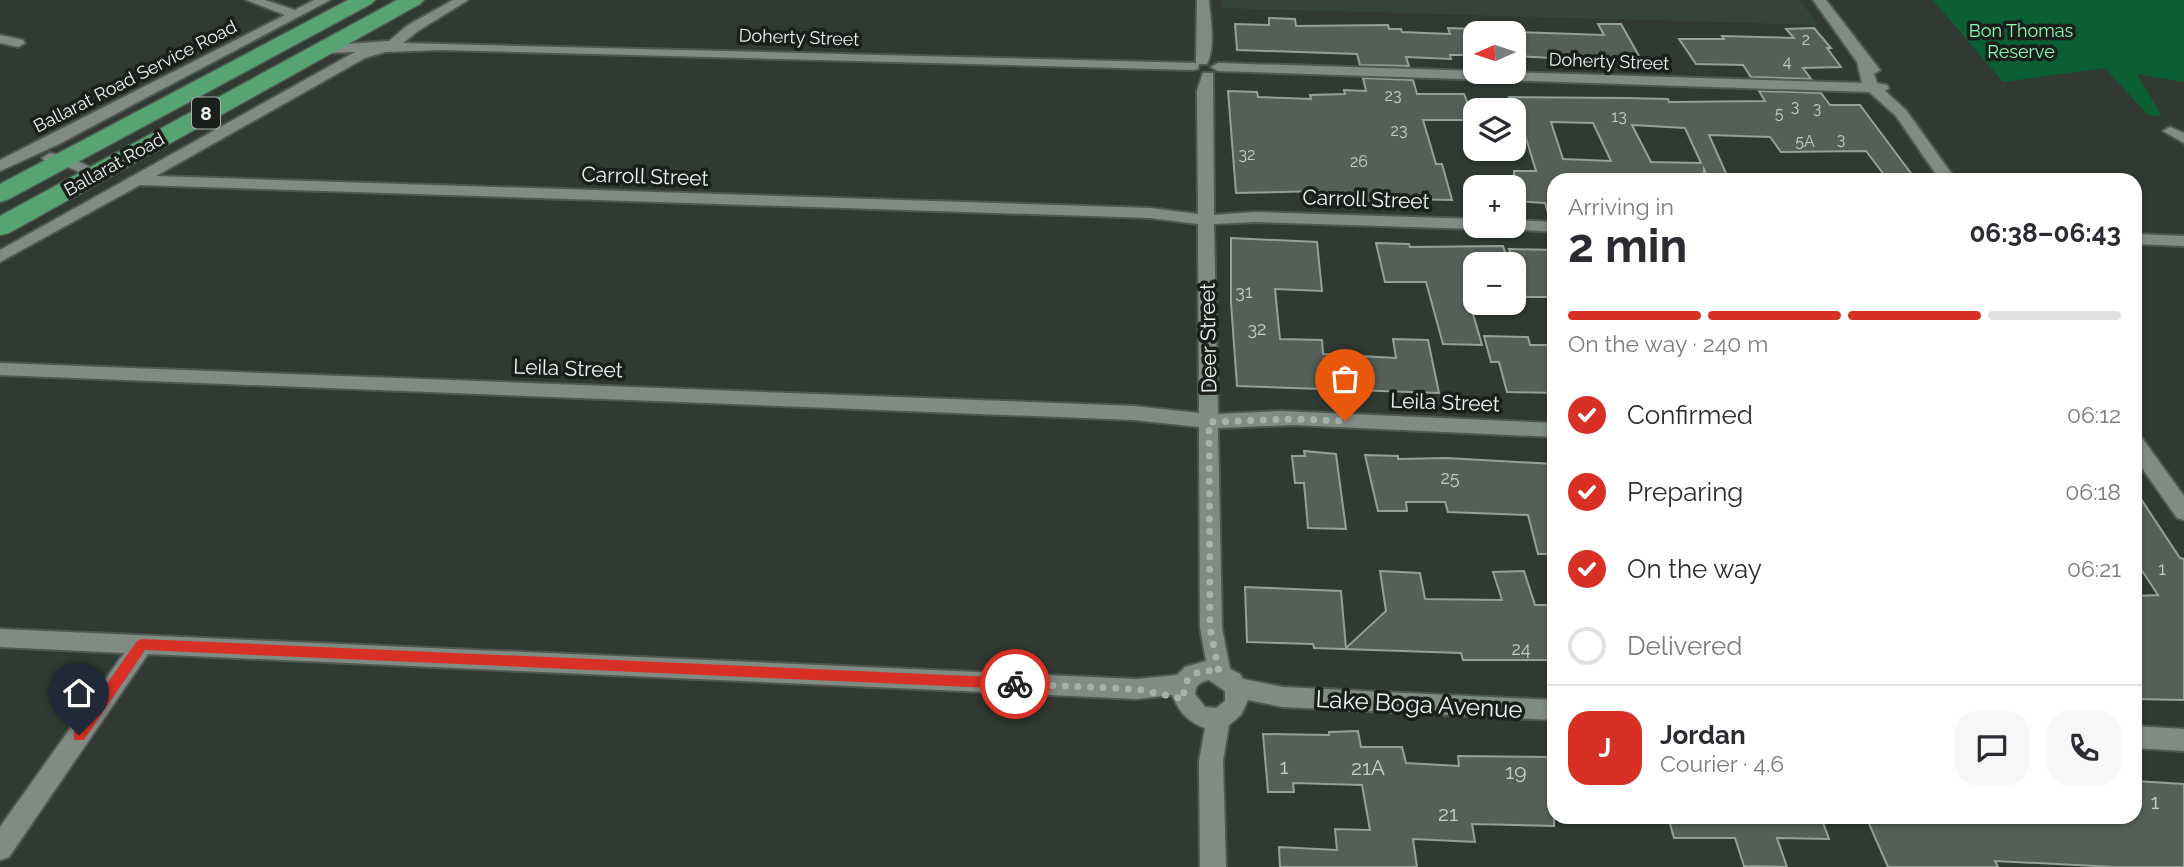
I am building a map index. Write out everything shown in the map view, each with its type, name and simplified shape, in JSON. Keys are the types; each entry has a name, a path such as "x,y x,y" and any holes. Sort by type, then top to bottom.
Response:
{"highway":[{"name":"Ballarat Road","path":"0,194 365,0"},
{"name":"Ballarat Road","path":"0,227 405,4"}],"street":[{"path":"252,0 296,15"},
{"name":"Ballarat Road Service Road","path":"0,166 52,142 324,0"},
{"path":"0,257 360,55 397,43 409,32 462,0"},
{"name":"Deer Street","path":"1203,0 1213,867"},
{"path":"1819,0 1864,62 1875,87 1901,114 1943,173"},
{"path":"405,4 400,22 409,32"},
{"name":"Doherty Street","path":"409,32 417,42 441,46"},
{"path":"0,39 18,43"},
{"name":"Doherty Street","path":"323,49 441,46 1156,67 1205,71 1875,87"},
{"path":"2170,131 2184,139"},
{"path":"0,153 65,160 96,174"},
{"name":"Carroll Street","path":"138,180 1463,224"},
{"path":"1526,226 1547,227"},
{"path":"2142,239 2184,241"},
{"name":"Leila Street","path":"0,369 1547,429"},
{"path":"2142,457 2184,512"},
{"name":"Lake Boga Avenue","path":"0,638 1547,710"},
{"path":"0,848 142,645"},
{"path":"2142,737 2184,740"}],"shaded area":[{"path":"1222,0 1800,0 1818,25 1222,8"}],"green space":[{"name":"Bon Thomas Reserve","path":"1933,0 2184,0 2184,82 2137,74 2162,116 2148,115 2105,68 2003,82"}],"building":[{"path":"1269,18 1295,19 1296,26 1388,25 1389,29 1401,29 1402,32 1450,34 1448,28 1463,29 1463,55 1450,55 1451,59 1406,57 1409,66 1360,65 1357,54 1237,50 1235,24 1269,25"},
{"path":"1598,24 1621,24 1643,63 1526,57 1526,32 1604,35"},
{"path":"1814,28 1831,48 1827,48 1841,67 1803,68 1811,79 1751,77 1743,65 1696,64 1679,39 1724,39 1722,36 1794,38 1786,29"},
{"path":"1363,78 1413,80 1417,94 1464,94 1463,120 1423,120 1436,164 1442,164 1452,200 1405,199 1406,204 1320,203 1319,191 1236,193 1228,91 1257,92 1258,97 1311,99 1310,95 1345,94 1344,90 1366,91"},
{"path":"1759,91 1821,93 1830,105 1860,105 1911,173 1883,173 1866,151 1781,152 1770,137 1709,135 1726,173 1706,173 1704,169 1704,173 1547,173 1547,210 1545,203 1526,202 1526,175 1514,175 1514,171 1536,171 1526,138 1526,98 1509,97 1668,99 1669,102 1765,101","holes":["1551,122 1593,123 1611,161 1563,159","1632,125 1685,128 1701,163 1651,162"]},
{"path":"1231,238 1317,242 1322,291 1275,289 1280,339 1322,340 1323,354 1396,358 1393,339 1428,340 1439,393 1237,386 1231,303"},
{"path":"1376,243 1409,244 1410,247 1503,246 1505,252 1463,252 1463,315 1473,315 1482,345 1443,344 1426,282 1385,282"},
{"path":"1509,249 1547,250 1547,297 1526,297 1526,252 1510,252"},
{"path":"1484,336 1528,337 1530,345 1547,345 1547,393 1507,392 1499,362 1491,362"},
{"path":"1304,451 1336,454 1346,529 1308,528 1304,483 1295,483 1292,456 1305,456"},
{"path":"1365,455 1398,456 1398,459 1447,458 1547,464 1547,554 1538,554 1528,515 1448,512 1445,502 1406,502 1407,511 1378,511"},
{"path":"2142,501 2180,558 2184,559 2184,700 2142,699 2142,596 2158,595 2142,571"},
{"path":"1380,571 1420,573 1425,599 1502,600 1493,572 1524,571 1535,605 1547,605 1547,660 1463,660 1461,653 1314,648 1313,644 1247,642 1245,587 1341,591 1346,648 1386,611"},
{"path":"1358,731 1361,747 1402,747 1406,763 1459,766 1458,756 1547,757 1547,824 1554,826 1472,824 1475,842 1413,839 1417,867 1280,867 1279,847 1337,850 1335,829 1370,830 1362,785 1293,783 1294,792 1268,792 1263,734 1329,735 1329,732"},
{"path":"2142,781 2184,784 2184,867 2115,867 1995,861 1998,867 1888,867 1869,824 2142,824"},
{"path":"1670,824 1824,824 1829,839 1777,838 1787,867 1744,866 1735,838 1674,838"}],"way so far":[{"path":"1015,684 1137,689 1184,699 1184,684 1188,678 1203,671 1219,672 1210,628 1209,422 1293,419 1345,421"}],"route":[{"path":"79,735 142,645 1015,684"}]}
